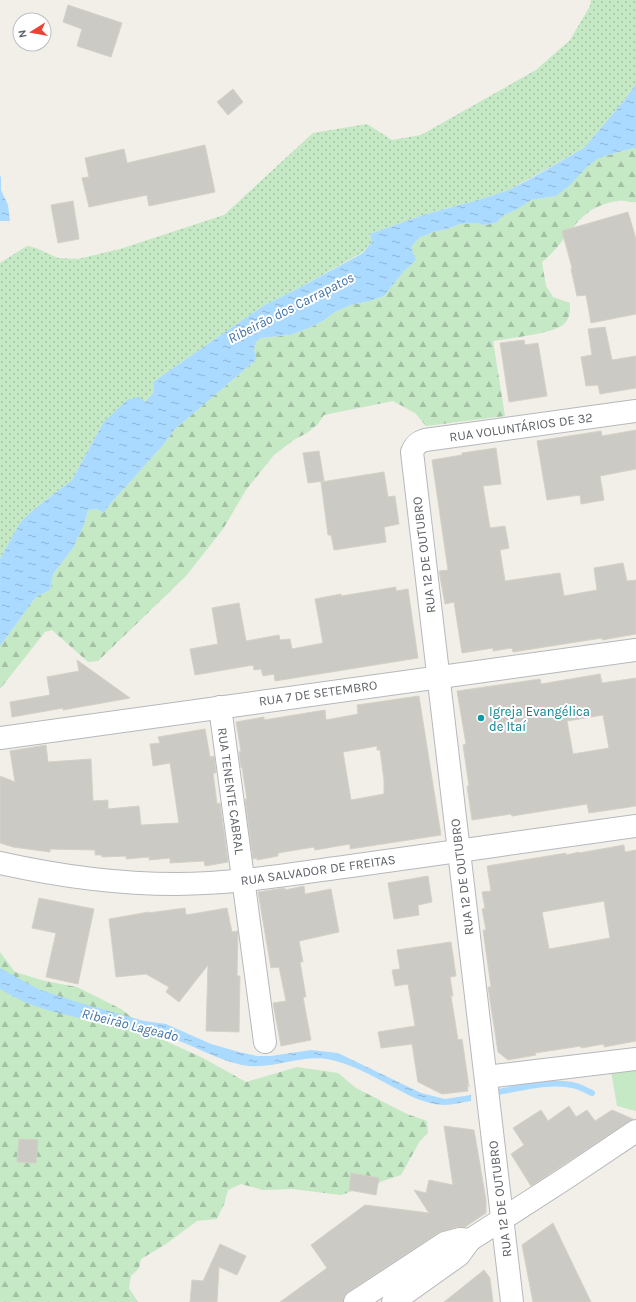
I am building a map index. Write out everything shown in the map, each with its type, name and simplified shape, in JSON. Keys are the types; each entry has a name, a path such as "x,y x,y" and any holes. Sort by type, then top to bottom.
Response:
{"street":[{"name":"RUA VOLUNTÁRIOS DE 32","path":"412,452 414,446 418,442 425,440 636,412"},
{"name":"RUA 12 DE OUTUBRO","path":"412,452 512,1302"},
{"name":"RUA 7 DE SETEMBRO","path":"0,738 636,650"},
{"name":"RUA TENENTE CABRAL","path":"220,707 265,1042"},
{"name":"RUA SALVADOR DE FREITAS","path":"0,863 26,869 90,879 134,883 176,884 244,881 636,826"},
{"path":"486,1077 636,1059"},
{"path":"393,1302 459,1255 470,1240 503,1220 636,1131"},
{"path":"355,1302 446,1243 460,1239 470,1240"}],"green space":[{"path":"591,0 636,0 636,84 627,97 584,148 509,190 423,215 370,234 372,242 363,252 301,287 263,306 153,382 154,392 145,402 103,423 72,480 32,511 21,523 0,559 0,263 27,246 36,248 58,258 78,259 120,249 224,215 313,133 367,124 392,140 421,135 536,70 570,40 590,6"},
{"path":"636,148 636,202 616,201 593,209 584,215 557,248 542,262 546,286 553,297 570,303 569,314 566,322 558,327 541,333 493,341 505,416 426,426 415,413 393,401 324,415 318,424 307,433 295,439 274,455 246,490 223,529 186,576 98,661 88,662 52,630 45,632 0,689 0,646 36,597 50,590 53,574 73,548 84,525 88,510 97,509 103,513 164,444 175,429 256,360 254,349 256,342 261,338 290,335 309,328 323,321 335,312 351,305 384,296 404,271 416,260 411,247 419,238 460,224 477,223 484,225 496,223 504,215 518,209 531,200 556,196 587,167 599,158"},
{"path":"0,952 15,972 45,981 77,987 121,1009 159,1038 203,1058 246,1082 297,1067 338,1073 356,1088 407,1114 427,1121 428,1133 420,1141 401,1175 341,1195 292,1189 263,1190 241,1184 228,1190 224,1204 217,1219 197,1221 166,1244 141,1259 139,1268 131,1276 129,1288 138,1302 0,1302"},
{"path":"636,1061 636,1111 617,1106 610,1065"}],"water":[{"name":"Ribeirão dos Carrapatos","path":"636,84 636,148 599,158 587,167 569,186 556,196 531,200 518,209 504,215 496,223 484,225 477,223 460,224 419,238 411,247 416,260 404,271 384,296 351,305 335,312 323,321 309,328 290,335 261,338 256,342 254,349 256,360 175,429 164,444 103,513 97,509 88,510 84,525 73,548 53,574 50,590 36,597 0,646 0,559 20,523 32,511 72,480 103,423 127,400 139,397 145,402 154,392 153,382 263,306 363,253 372,242 370,234 423,215 509,190 584,148 627,97"},
{"path":"0,176 1,190 8,205 10,221 0,221"},
{"path":"0,968 38,989 144,1021 166,1024 211,1044 239,1052 257,1056 271,1056 311,1050 338,1053 421,1093 445,1099 471,1095 471,1101 444,1105 427,1102 410,1096 357,1068 321,1058 298,1060 264,1066 233,1063 183,1042 156,1033 63,1014 27,1003 0,989"}],"building":[{"path":"68,5 122,23 111,57 77,46 82,29 63,22"},
{"path":"233,89 243,102 228,115 217,102"},
{"path":"205,145 215,192 149,206 147,195 89,207 82,178 89,177 85,158 124,149 127,163"},
{"path":"73,201 79,239 58,243 51,205"},
{"path":"628,212 636,239 636,314 591,323 586,295 577,296 572,268 562,231"},
{"path":"605,327 612,360 636,356 636,388 600,394 598,385 586,386 581,357 592,355 588,329"},
{"path":"524,340 525,345 538,343 547,396 509,402 500,343"},
{"path":"636,430 636,469 600,476 604,500 581,504 580,495 547,500 537,441 601,431 602,436"},
{"path":"496,448 501,484 483,486 490,528 505,526 509,548 500,550 505,581 560,573 564,596 597,590 594,568 623,563 627,581 636,580 636,634 513,652 512,648 493,651 493,648 462,653 454,602 445,604 439,571 448,570 432,460 462,455 462,453"},
{"path":"319,451 324,481 308,483 303,453"},
{"path":"384,472 388,497 395,496 399,524 384,527 386,542 334,550 331,535 328,535 321,482"},
{"path":"396,587 396,591 408,589 418,658 275,681 274,674 263,676 261,669 254,670 253,665 195,675 190,649 218,644 212,608 239,603 246,641 279,635 280,640 290,639 292,649 323,643 315,599"},
{"path":"77,660 130,698 12,717 10,702 50,695 47,677 79,671"},
{"path":"600,674 602,683 636,678 636,806 589,813 587,804 512,816 511,814 472,820 463,745 466,744 457,691 540,679 541,684","holes":["603,715 609,748 573,754 567,721"]},
{"path":"419,696 441,835 350,849 350,844 315,850 314,847 278,853 278,856 257,860 257,858 253,859 245,799 247,799 242,767 241,768 239,752 241,751 236,722 264,717 264,720 325,710 326,720 358,714 357,705","holes":["377,746 377,750 380,750 384,780 384,794 351,800 343,752"]},
{"path":"205,729 210,757 214,756 216,773 213,773 217,804 220,803 228,862 205,866 204,861 170,863 170,858 149,860 149,857 126,859 126,856 102,857 102,855 95,855 95,850 50,849 50,852 13,847 0,843 0,776 15,782 10,751 46,745 48,762 91,759 93,801 108,800 108,809 139,806 141,825 179,823 170,763 153,766 150,744 160,743 158,737"},
{"path":"624,845 625,852 636,850 636,1041 604,1047 604,1044 581,1048 581,1046 535,1053 536,1055 508,1060 498,1052 488,987 491,987 483,930 486,930 482,909 485,908 482,892 491,891 487,866 566,853 566,855","holes":["604,901 610,938 549,949 542,912"]},
{"path":"428,876 432,902 418,905 419,915 394,919 388,883"},
{"path":"304,886 305,894 331,889 339,932 299,941 303,962 300,962 306,997 303,997 311,1040 281,1046 273,1003 286,1001 279,967 271,968 258,892 285,888 285,890"},
{"path":"39,898 94,909 78,984 46,977 56,933 32,928"},
{"path":"185,908 186,915 227,908 232,932 238,931 237,976 240,976 239,1032 206,1031 208,965 179,1002 166,992 169,987 146,974 116,977 109,919"},
{"path":"451,942 456,976 450,977 453,996 451,996 458,1040 462,1039 469,1087 467,1084 468,1091 442,1094 418,1082 412,1044 381,1048 378,1032 415,1026 408,984 395,986 392,970 400,969 397,950"},
{"path":"569,1106 576,1117 587,1110 595,1121 612,1110 633,1119 531,1186 511,1154 524,1145 513,1128 541,1110 548,1121"},
{"path":"444,1126 474,1130 486,1200 486,1213 465,1227 457,1227 438,1233 348,1292 344,1296 343,1302 280,1302 327,1268 311,1245 365,1205 429,1213 414,1190 426,1193 429,1180 453,1185"},
{"path":"19,1139 38,1140 36,1163 17,1162"},
{"path":"351,1173 379,1178 376,1195 349,1190"},
{"path":"553,1223 591,1302 533,1302 522,1245"},
{"path":"220,1244 246,1256 237,1275 219,1267 217,1302 190,1302 192,1280 203,1281"},
{"path":"484,1270 490,1278 493,1302 444,1302"}],"waterway":[{"name":"Ribeirão Lageado","path":"492,1093 542,1084 562,1084 575,1086 592,1093"}],"place":[{"name":"Igreja Evangélica de Itaí","path":"481,718"}]}
